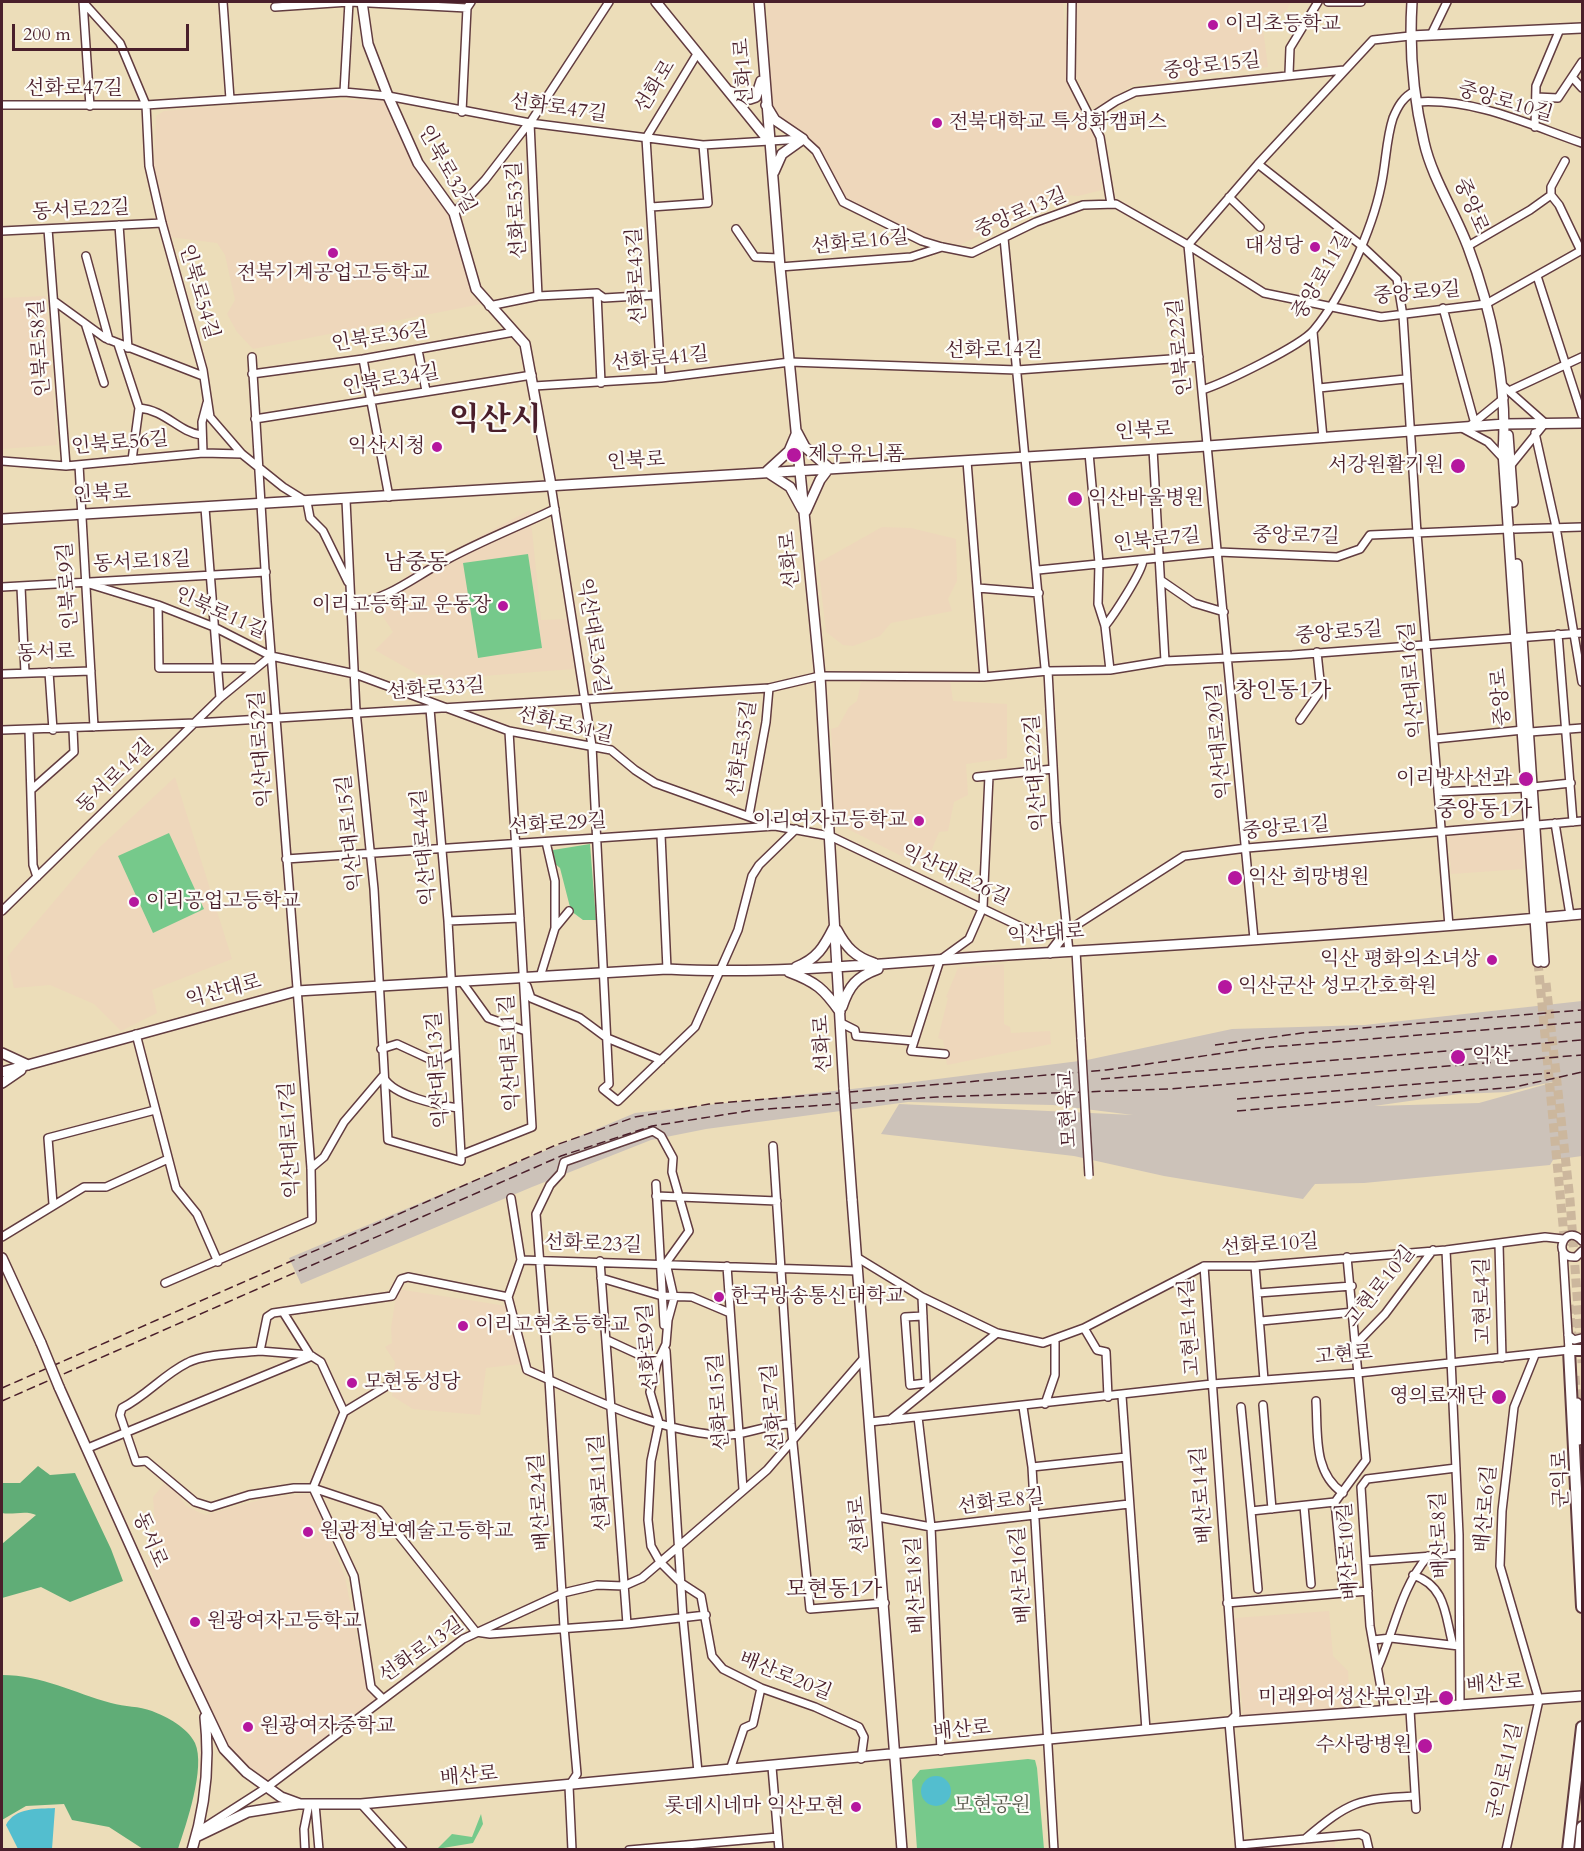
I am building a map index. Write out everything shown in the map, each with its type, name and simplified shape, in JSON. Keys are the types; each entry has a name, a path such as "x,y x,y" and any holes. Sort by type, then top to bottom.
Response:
{"main road":[{"name":"고현로","path":"1569,1350 1582,1350"},
{"path":"1569,1350 1577,1399 1582,1607"},
{"path":"1568,1850 1582,1726"},
{"path":"1580,1850 1582,1827"}],"street":[{"path":"83,2 90,106"},
{"name":"선화로47길","path":"83,2 120,44 146,105"},
{"path":"223,2 230,99"},
{"path":"344,92 349,2"},
{"path":"275,8 349,2 469,5 462,112"},
{"name":"인북로32길","path":"362,2 368,44 388,96 418,163 454,213 476,289 525,344 551,485"},
{"name":"선화로53길","path":"454,213 485,180 530,123 609,2"},
{"name":"선화로","path":"657,2 768,140 820,676 844,1089 902,1850"},
{"name":"선화1로","path":"759,2 768,140"},
{"path":"1072,2 1071,80 1100,136 1111,204"},
{"path":"1289,74 1290,48 1318,2"},
{"path":"1328,2 1361,2"},
{"name":"중앙로","path":"1412,2 1410,36 1415,92 1424,144 1468,246 1486,304 1501,384 1506,395 1505,424 1541,962"},
{"path":"1431,35 1448,2"},
{"path":"1188,245 1258,164 1374,40 1410,36 1582,28"},
{"path":"1535,127 1536,86 1560,29"},
{"name":"선화로","path":"646,138 697,54"},
{"path":"1536,97 1558,99 1582,62"},
{"name":"중앙로15길","path":"1090,118 1135,92 1344,70"},
{"path":"729,91 750,99 756,97 763,74"},
{"path":"1572,77 1582,88"},
{"name":"선화로47길","path":"2,105 146,105 344,92 388,96 462,112 530,123 703,146 768,140"},
{"name":"중앙로11길","path":"1202,390 1222,384 1313,332 1362,246 1381,188 1393,119 1404,97 1415,92"},
{"name":"중앙로10길","path":"1417,102 1433,101 1476,107 1582,143"},
{"path":"765,103 775,120 803,139"},
{"name":"인북로54길","path":"146,105 149,166 203,376 210,417 242,454 283,487 307,502"},
{"name":"선화로53길","path":"530,123 538,296"},
{"name":"선화로43길","path":"646,138 661,378"},
{"path":"768,140 803,139"},
{"path":"772,181 776,162 782,154 803,139"},
{"name":"중앙로13길","path":"803,139 816,151 843,201 922,241 942,247 972,253 1036,222 1083,205 1111,204 1116,204 1188,245"},
{"name":"선화로43길","path":"651,207 708,203 703,146"},
{"path":"1486,304 1582,251 1559,205 1551,195 1551,187 1565,161"},
{"name":"익산대로16길","path":"1258,164 1362,246 1396,279 1403,316 1405,379 1449,926"},
{"path":"1468,246 1551,195"},
{"path":"1229,197 1260,227"},
{"name":"동서로22길","path":"2,231 162,223"},
{"path":"119,225 128,348"},
{"name":"인북로58길","path":"48,229 66,466"},
{"name":"선화로16길","path":"736,229 755,257 779,263 911,257 942,247"},
{"name":"익산대로22길","path":"1004,238 1024,457 1038,570 1045,668 1048,671 1053,769 1067,931 1073,952"},
{"name":"중앙로9길","path":"1188,245 1264,293 1330,305 1362,315 1403,316 1443,308 1486,304"},
{"name":"인북로22길","path":"1188,245 1208,446"},
{"path":"86,256 109,340"},
{"path":"1537,276 1582,415"},
{"path":"597,293 601,383"},
{"path":"489,306 538,296 597,293 604,298 655,294"},
{"path":"54,301 86,326 109,340 203,376"},
{"path":"1443,308 1475,424"},
{"path":"86,326 104,383"},
{"name":"인북로36길","path":"252,374 363,359 514,332"},
{"path":"1313,332 1323,438"},
{"path":"118,344 139,408 132,460"},
{"path":"418,350 426,391"},
{"name":"익산대로52길","path":"252,357 271,656 297,991"},
{"name":"선화로14길","path":"790,362 1017,370 1199,357"},
{"path":"1462,428 1475,424 1506,395 1582,357"},
{"path":"363,359 389,497"},
{"name":"선화로41길","path":"534,386 661,378 790,362"},
{"name":"인북로34길","path":"255,419 532,375"},
{"path":"1319,388 1405,379"},
{"path":"1462,428 1488,442 1508,462 1545,423 1506,395"},
{"path":"203,453 202,422 208,402"},
{"path":"139,408 163,414 189,432 201,435"},
{"name":"인북로","path":"2,519 346,500 551,485 1208,446 1505,424 1582,423"},
{"path":"797,432 805,447 829,468 820,480 805,513"},
{"path":"797,432 789,451 766,472 780,478 790,487 805,513"},
{"path":"1535,433 1579,633 1582,682"},
{"name":"익산대로20길","path":"1208,446 1254,939"},
{"path":"1153,448 1165,661"},
{"name":"인북로56길","path":"2,461 66,466 203,453 242,454"},
{"name":"인북로7길","path":"1089,453 1099,563 1098,604 1105,626 1110,670"},
{"path":"967,461 984,677"},
{"path":"79,465 81,514"},
{"name":"익산대로36길","path":"551,485 592,746 609,1084 603,1089 618,1101 661,1060"},
{"name":"익산대로15길","path":"346,500 356,711 370,851 388,1140 461,1161 461,1155 532,1127"},
{"path":"307,502 310,518 323,531 350,587"},
{"path":"205,508 220,698"},
{"path":"351,605 379,598 400,589 447,559 555,509"},
{"name":"인북로9길","path":"81,514 94,727"},
{"name":"중앙로7길","path":"1218,552 1336,557 1360,549 1370,535 1582,527"},
{"name":"인북로7길","path":"1038,570 1218,552"},
{"path":"1105,626 1117,611 1143,566 1143,560"},
{"name":"동서로18길","path":"2,587 266,572"},
{"path":"1162,581 1194,603 1224,612"},
{"name":"인북로11길","path":"86,583 158,605 214,627 271,656"},
{"path":"21,587 25,673"},
{"path":"978,588 1039,593"},
{"path":"158,605 159,668 254,668"},
{"name":"중앙로5길","path":"820,676 984,677 1048,671 1110,670 1165,661 1579,633"},
{"path":"1558,634 1574,822"},
{"path":"1300,720 1321,690 1317,652"},
{"name":"동서로14길","path":"2,911 220,698 271,656"},
{"name":"선화로31길","path":"271,656 355,674 509,730 611,750 655,783 775,826"},
{"name":"동서로","path":"2,674 92,671"},
{"path":"49,672 53,730"},
{"name":"선화로33길","path":"2,730 53,730 196,723 356,711 430,709 444,706 769,688 820,676"},
{"name":"선화로35길","path":"749,816 766,722 769,688"},
{"name":"익산대로44길","path":"430,709 448,921 450,982"},
{"name":"중앙로","path":"1527,731 1582,728"},
{"path":"31,790 74,752 74,729"},
{"path":"29,730 33,865 37,877"},
{"name":"익산대로11길","path":"509,730 532,1127"},
{"path":"1434,739 1527,731"},
{"path":"977,777 1053,769"},
{"path":"945,1054 911,1051 940,960 969,939 983,907 988,776"},
{"path":"1438,792 1571,783"},
{"path":"1533,825 1582,821"},
{"path":"1555,824 1570,915"},
{"name":"중앙로1길","path":"1067,931 1184,856 1247,848 1533,825"},
{"name":"선화로29길","path":"286,858 370,851 442,850 775,826 830,836"},
{"path":"524,978 531,998 580,1018 607,1038 661,1060 695,1027 705,1007 718,972 738,930 752,876 759,865 796,829"},
{"path":"661,835 668,969"},
{"name":"익산대로26길","path":"830,836 1040,936 1067,931"},
{"path":"540,977 555,928 555,881 546,842"},
{"path":"555,928 569,911"},
{"name":"익산대로","path":"2,1072 297,991 668,969 718,972 884,966 940,960 1449,926 1582,914"},
{"path":"448,921 520,918"},
{"path":"835,925 845,946 862,959 884,966"},
{"path":"787,971 812,961 824,948 835,925"},
{"path":"1050,953 1067,931"},
{"name":"모현육교","path":"1073,952 1089,1176"},
{"path":"840,1012 849,988 866,974 884,966"},
{"path":"787,971 813,981 827,993 840,1012"},
{"name":"익산대로13길","path":"450,982 461,1155"},
{"path":"462,982 488,1018 526,1031"},
{"name":"익산대로17길","path":"218,1262 312,1220 311,1168 297,991"},
{"path":"841,1023 855,1030 856,1036 914,1041"},
{"path":"136,1034 176,1188 197,1214 218,1262 165,1283"},
{"path":"381,1049 397,1044 436,1062 455,1052"},
{"path":"2,1053 28,1065"},
{"path":"2,1083 28,1065"},
{"path":"311,1168 324,1157 344,1122 383,1076 389,1086 434,1104 458,1108"},
{"path":"53,1204 48,1138 155,1110"},
{"name":"배산로24길","path":"572,1850 569,1786 577,1774 564,1627 541,1259 536,1214 550,1185 561,1173 564,1162 653,1131 661,1136 673,1158 672,1172 680,1197"},
{"name":"선화로7길","path":"773,1146 791,1424 810,1609 885,1604"},
{"path":"2,1237 84,1187 106,1187 168,1160"},
{"name":"선화로23길","path":"656,1184 662,1263"},
{"path":"656,1196 777,1201"},
{"path":"660,1563 651,1546 647,1502 651,1461 659,1423 650,1392 657,1363 666,1344 673,1295 662,1263 689,1231 680,1197"},
{"path":"512,1198 521,1260"},
{"name":"선화로10길","path":"858,1258 922,1297 997,1333 1043,1343 1084,1328 1204,1266 1255,1266 1446,1250 1545,1237 1563,1239 1574,1235 1582,1241"},
{"path":"1563,1239 1561,1246 1569,1350"},
{"name":"고현로4길","path":"1499,1244 1502,1358"},
{"name":"고현로10길","path":"1355,1345 1385,1314 1433,1250"},
{"name":"배산로8길","path":"1446,1250 1459,1554 1456,1646 1460,1706"},
{"path":"1563,1253 1572,1258 1582,1252"},
{"path":"1582,1252 1582,1263"},
{"path":"1251,1511 1335,1502 1366,1460 1352,1286 1347,1257"},
{"name":"동서로","path":"2,1258 204,1708"},
{"name":"선화로23길","path":"508,1297 521,1260 858,1271"},
{"name":"선화로11길","path":"600,1261 627,1624"},
{"name":"선화로9길","path":"662,1263 671,1428"},
{"name":"선화로15길","path":"727,1266 743,1489"},
{"name":"고현로14길","path":"1204,1266 1212,1384"},
{"path":"1255,1266 1264,1380"},
{"path":"260,1351 267,1317 273,1313 392,1296 401,1279 408,1277 508,1297 524,1350 524,1363 527,1370 549,1379"},
{"path":"601,1278 662,1296 692,1297 730,1312"},
{"path":"1258,1293 1352,1286"},
{"path":"922,1297 923,1316 926,1383 910,1385 905,1317 923,1316"},
{"path":"284,1312 311,1355 321,1362 345,1412"},
{"path":"1261,1321 1354,1312"},
{"path":"1084,1328 1096,1350 1106,1352 1108,1397"},
{"path":"890,1420 997,1333"},
{"path":"1568,1335 1574,1340 1582,1338"},
{"path":"607,1340 657,1363"},
{"path":"1045,1404 1055,1375 1055,1340"},
{"name":"고현로","path":"870,1422 1023,1407 1212,1384 1358,1373 1569,1350"},
{"path":"311,1355 260,1351 189,1361 153,1385 143,1398 122,1408 120,1415 136,1462 146,1461 195,1502 211,1507 249,1495 294,1488 313,1488 379,1510 476,1632 490,1634 627,1624 706,1615"},
{"path":"88,1448 311,1355"},
{"name":"배산로6길","path":"1535,1355 1514,1407 1502,1511 1500,1566 1539,1700"},
{"name":"선화로13길","path":"196,1837 202,1829 266,1788 445,1651 476,1632 563,1593 597,1585 624,1586 642,1578 767,1470 864,1358"},
{"name":"선화로9길","path":"549,1379 626,1413 671,1428 720,1435 738,1434 775,1424 791,1424"},
{"name":"배산로14길","path":"1212,1384 1236,1715 1229,1722"},
{"path":"383,1699 371,1687 354,1576 313,1488 345,1412 385,1387"},
{"path":"1122,1396 1146,1730"},
{"name":"군익로","path":"1577,1399 1582,1553"},
{"path":"1316,1401 1323,1472 1333,1486 1343,1493"},
{"path":"1263,1405 1272,1509"},
{"name":"배산로16길","path":"1023,1407 1032,1467 1053,1850"},
{"path":"1241,1407 1258,1589"},
{"name":"배산로18길","path":"918,1417 931,1527 941,1751"},
{"path":"671,1428 683,1618 698,1772"},
{"path":"1032,1467 1126,1457"},
{"name":"배산로10길","path":"1385,1711 1373,1640 1361,1487 1367,1479 1456,1468"},
{"path":"1335,1502 1343,1584"},
{"name":"선화로8길","path":"878,1517 931,1527 1129,1504"},
{"path":"1304,1506 1311,1584"},
{"path":"1366,1561 1459,1554"},
{"path":"1378,1667 1391,1638 1402,1598 1413,1575 1428,1557"},
{"name":"배산로20길","path":"660,1563 681,1583 701,1596 712,1656 723,1669 761,1688 835,1714 859,1727 864,1737 861,1759"},
{"path":"1373,1640 1391,1638 1456,1646 1446,1610 1429,1581 1413,1575"},
{"path":"1227,1603 1368,1591"},
{"path":"730,1770 744,1728 753,1724 761,1688"},
{"name":"배산로","path":"204,1708 224,1749 246,1772 266,1788 308,1804 361,1804 894,1756 1229,1722 1582,1696"},
{"name":"군익로11길","path":"1506,1850 1539,1700"},
{"path":"193,1849 208,1784 209,1749 204,1708"},
{"path":"1410,1710 1416,1809"},
{"path":"1229,1722 1240,1847 1360,1834 1366,1837 1369,1850"},
{"path":"772,1767 779,1850"},
{"path":"1305,1839 1334,1814 1355,1803 1415,1796"},
{"path":"196,1837 248,1812 308,1804"},
{"path":"305,1850 304,1828 308,1804"},
{"path":"308,1804 319,1850"},
{"path":"361,1804 403,1850"},
{"path":"629,1850 717,1846 778,1837"}],"shaded area":[{"name":"전북대학교 특성화캠퍼스","path":"767,2 1063,2 1068,82 1097,140 1102,190 1078,196 1067,195 960,245 918,236 844,198 818,148 773,114"},
{"path":"1077,2 1291,2 1287,10 1263,29 1268,67 1133,85 1093,109 1076,77"},
{"path":"299,100 384,100 415,168 450,214 472,296 481,304 253,349 237,332 227,314 235,300 225,255 217,243 170,237 154,166 156,116 164,111"},
{"path":"46,296 57,445 2,449 2,298"},
{"path":"530,510 541,620 568,619 574,669 443,679 443,675 419,675 375,650 393,632 374,603 412,572"},
{"path":"882,527 911,528 956,539 957,581 948,599 952,611 891,623 880,636 853,646 843,645 826,632 818,563"},
{"path":"950,680 953,701 1007,704 1007,758 966,764 968,795 954,802 948,831 939,832 928,859 919,865 836,823 831,729 838,727 849,707 857,701 861,682"},
{"name":"이리공업고등학교","path":"175,777 232,959 152,990 157,1013 121,1031 94,1004 50,985 14,988 7,957 100,847"},
{"path":"1523,828 1523,869 1451,874 1449,836"},
{"path":"1004,964 1004,1024 1010,1027 1011,1033 1050,1031 1051,1044 947,1065 943,1040 938,1038 948,998 946,997 958,968"},
{"path":"1582,1001 1582,1156 1553,1160 1550,1165 1364,1183 1315,1184 1303,1199 1164,1176 1074,1156 881,1134 899,1104 1133,1115 1053,1105 908,1102 706,1129 651,1140 532,1187 301,1284 289,1258 635,1113 1087,1060 1232,1029 1365,1025","holes":["1565,1079 1479,1103 1374,1106 1459,1094 1508,1092"]},
{"path":"397,1289 507,1306 520,1364 486,1368 480,1415 413,1409 392,1396 395,1362 385,1347 392,1343 391,1328"},
{"path":"164,1484 175,1490 186,1506 205,1515 267,1498 312,1493 345,1577 367,1687 378,1699 267,1781 231,1753 199,1689 147,1562 157,1555 153,1497"},
{"path":"1329,1611 1333,1656 1348,1671 1350,1708 1243,1716 1235,1618"},
{"path":"1335,1839 1335,1849 1250,1850 1250,1846"}],"green space":[{"name":"이리고등학교 운동장","path":"528,554 542,648 478,658 463,563"},
{"path":"169,833 204,909 153,933 118,856"},
{"path":"590,844 596,920 583,920 571,911 560,868 553,862 553,850"},
{"path":"38,1466 50,1475 75,1473 111,1549 123,1581 70,1602 41,1587 2,1598 2,1544 36,1515 2,1513 2,1483 20,1483"},
{"path":"2,1675 31,1678 111,1703 147,1709 182,1727 195,1743 198,1766 194,1796 178,1849 143,1849 109,1827 72,1820 64,1804 26,1806 2,1820"},
{"name":"모현공원","path":"1035,1760 1037,1768 1044,1849 917,1849 912,1780 920,1770"},
{"path":"481,1814 483,1824 473,1843 437,1849 452,1834 472,1837"}],"water":[{"path":"936,1776 947,1780 951,1791 947,1802 936,1806 925,1802 921,1791 925,1780"},
{"path":"55,1808 52,1849 18,1849 6,1825 10,1819 28,1810"}],"tunnel":[{"path":"1538,962 1565,1246"},
{"path":"1546,983 1570,1200 1582,1363"},
{"path":"1569,1305 1574,1357"},
{"path":"1575,1376 1577,1403"}],"railway":[{"path":"1215,1045 1302,1033 1582,1010"},
{"path":"2,1388 556,1145 635,1117 709,1104 1106,1070 1258,1048 1582,1022"},
{"path":"1101,1079 1582,1040"},
{"path":"2,1401 561,1156 652,1126 754,1110 937,1097 1169,1089 1582,1055"},
{"path":"1237,1111 1515,1087 1582,1072"},
{"path":"1237,1099 1550,1073"}],"place":[{"name":"이리초등학교","path":"1213,25"},
{"name":"전북대학교 특성화캠퍼스","path":"937,123"},
{"name":"대성당","path":"1315,247"},
{"name":"전북기계공업고등학교","path":"333,253"},
{"name":"익산시청","path":"437,447"},
{"name":"제우유니폼","path":"794,455"},
{"name":"서강원활기원","path":"1458,466"},
{"name":"익산바울병원","path":"1075,499"},
{"name":"이리고등학교 운동장","path":"503,606"},
{"name":"이리방사선과","path":"1526,779"},
{"name":"이리여자고등학교","path":"919,821"},
{"name":"익산 희망병원","path":"1235,878"},
{"name":"이리공업고등학교","path":"134,902"},
{"name":"익산 평화의소녀상","path":"1492,960"},
{"name":"익산군산 성모간호학원","path":"1225,987"},
{"name":"익산","path":"1458,1057"},
{"name":"한국방송통신대학교","path":"719,1297"},
{"name":"이리고현초등학교","path":"463,1326"},
{"name":"모현동성당","path":"352,1383"},
{"name":"영의료재단","path":"1499,1397"},
{"name":"원광정보예술고등학교","path":"308,1532"},
{"name":"원광여자고등학교","path":"195,1622"},
{"name":"미래와여성산부인과","path":"1446,1698"},
{"name":"원광여자중학교","path":"248,1727"},
{"name":"수사랑병원","path":"1425,1746"},
{"name":"롯데시네마 익산모현","path":"856,1807"}],"district":[{"name":"익산시","path":"495,422"},
{"name":"남중동","path":"416,564"},
{"name":"창인동1가","path":"1283,692"},
{"name":"중앙동1가","path":"1484,811"},
{"name":"모현동1가","path":"834,1591"}]}
